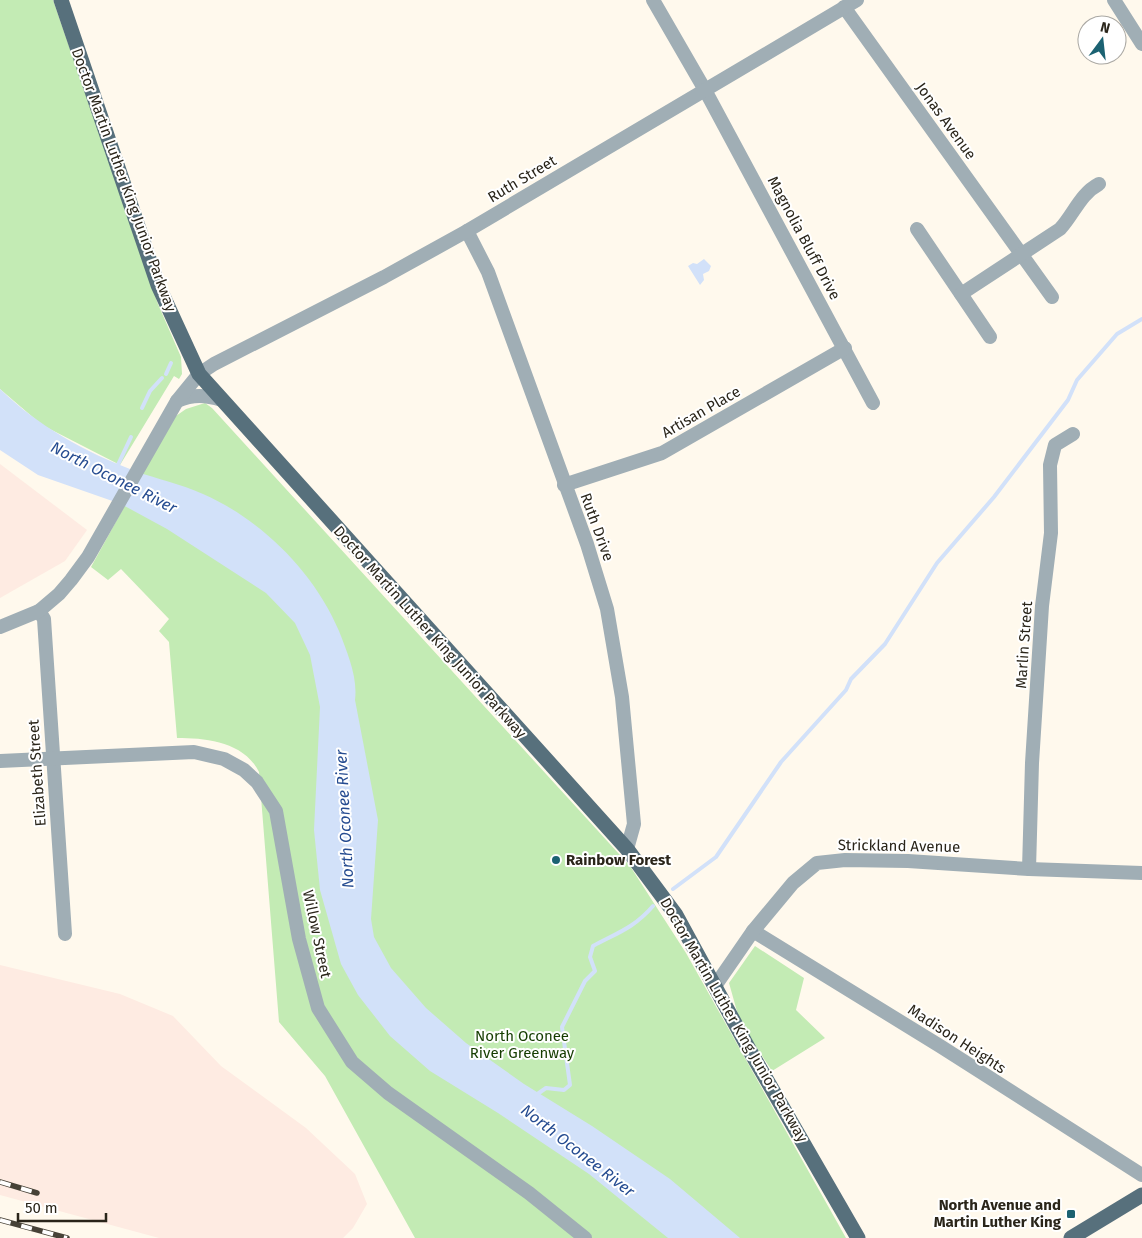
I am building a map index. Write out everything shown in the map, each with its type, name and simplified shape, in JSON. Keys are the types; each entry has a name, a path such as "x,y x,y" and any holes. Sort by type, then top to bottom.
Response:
{"main road":[{"name":"Doctor Martin Luther King Junior Parkway","path":"60,0 158,285 198,374 627,849 676,915 858,1238"},
{"path":"1070,1238 1142,1195"}],"street":[{"name":"Magnolia Bluff Drive","path":"653,0 705,90 873,403"},
{"name":"Ruth Street","path":"198,374 384,277 467,230 857,0"},
{"path":"1114,0 1142,44"},
{"name":"Jonas Avenue","path":"844,7 1052,297"},
{"path":"961,294 1060,229 1070,218 1086,191 1099,184"},
{"path":"917,229 990,337"},
{"name":"Ruth Drive","path":"467,230 488,272 587,544 607,609 622,697 634,824 627,849"},
{"name":"Artisan Place","path":"564,485 662,453 845,348"},
{"path":"0,627 39,611 71,580 103,529 166,417 198,374"},
{"path":"177,402 191,396 200,395 222,400"},
{"name":"Marlin Street","path":"1029,869 1032,763 1042,606 1051,533 1050,465 1055,445 1073,434"},
{"name":"Elizabeth Street","path":"39,611 44,619 65,934"},
{"name":"Willow Street","path":"0,761 194,752 224,759 244,770 257,782 276,811 299,939 318,1008 352,1062 388,1093 529,1193 586,1238"},
{"name":"Strickland Avenue","path":"715,986 753,931 793,883 817,862 845,860 908,861 1029,869 1142,873"},
{"name":"Madison Heights","path":"753,931 1142,1175"}],"shaded area":[{"path":"0,464 87,530 65,561 0,598"},
{"path":"0,965 120,994 173,1016 221,1066 306,1128 355,1174 367,1204 353,1228 343,1238 159,1238 0,1195"}],"green space":[{"path":"0,0 53,0 158,304 181,357 182,374 179,379 174,376 120,465 42,425 0,389"},
{"name":"North Oconee River Greenway","path":"205,403 212,408 630,866 686,953 846,1238 415,1238 325,1076 279,1022 259,772 244,754 234,748 212,741 177,738 169,642 159,631 169,619 121,569 108,580 91,567 173,418 186,409"},
{"path":"755,946 804,978 796,1010 825,1038 772,1071 740,1022 729,983"}],"water":[{"path":"704,259 711,266 709,271 703,274 704,280 700,285 688,266 693,263 697,264"},
{"name":"North Oconee River","path":"0,389 30,415 80,446 116,464 195,490 225,505 265,533 301,569 316,588 339,631 355,682 355,700 378,820 371,919 374,937 391,968 426,1008 466,1043 524,1084 592,1126 670,1179 740,1238 668,1238 589,1174 498,1113 430,1071 390,1036 358,995 341,964 320,890 314,830 320,707 310,655 295,623 266,593 167,529 121,504 38,475 0,450"}],"waterway":[{"path":"673,889 716,857 781,762 846,690 851,679 885,644 937,563 994,497 1068,400 1077,380 1117,334 1142,319"},
{"path":"166,374 171,363"},
{"path":"142,408 150,391 162,378"},
{"name":"North Oconee River","path":"116,469 131,437"},
{"path":"536,1095 546,1088 564,1090 570,1085 562,1027 585,981 595,971 590,957 593,946 632,925 653,906"}],"railway":[{"path":"0,1182 37,1193"},
{"path":"0,1220 67,1238"}],"place":[{"name":"Rainbow Forest","path":"556,860"},
{"name":"North Avenue and Martin Luther King","path":"1071,1214"}]}
